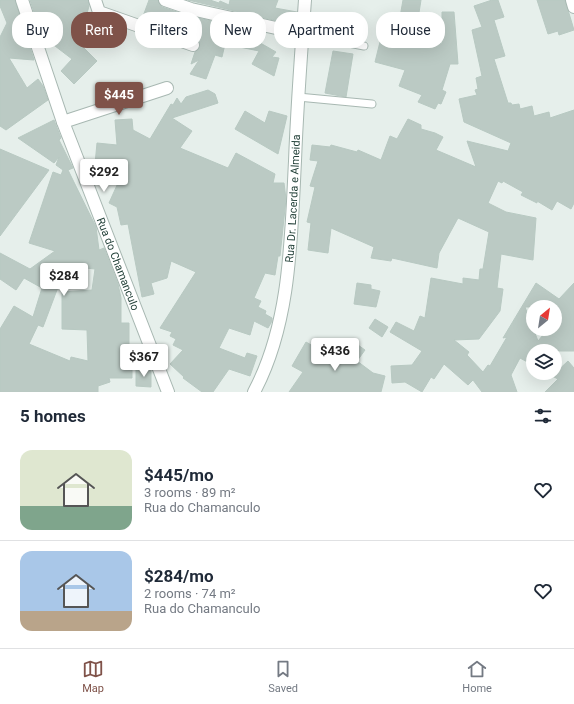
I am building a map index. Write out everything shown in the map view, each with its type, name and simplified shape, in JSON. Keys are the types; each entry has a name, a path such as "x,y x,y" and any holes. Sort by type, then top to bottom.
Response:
{"street":[{"name":"Rua do Chamanculo","path":"22,0 64,122 168,392"},
{"path":"96,0 99,12 135,25"},
{"path":"166,0 191,9 274,28"},
{"name":"Rua Dr. Lacerda e Almeida","path":"304,12 305,0"},
{"path":"572,0 574,7"},
{"name":"Rua Dr. Lacerda e Almeida","path":"254,392 270,353 285,297 290,250 301,48"},
{"path":"64,122 167,88"}],"lane":[{"path":"298,97 372,104"}],"building":[{"path":"0,0 15,0 19,12 12,12 12,48 30,48 34,60 9,58 27,88 38,79 43,86 48,100 6,130 0,126 0,37 7,23 0,6"},
{"path":"30,0 88,0 89,6 87,12 71,12 71,48 84,48 97,61 74,84 61,71 72,59 58,48 63,48 63,12 34,12"},
{"path":"149,0 158,0 162,7 177,12 145,12"},
{"path":"188,0 210,0 219,3 220,1 229,5 230,0 278,0 275,8 297,12 274,12 274,20 266,18 266,12 239,12"},
{"path":"403,0 421,0 419,12 401,12"},
{"path":"492,0 498,0 504,17 494,20 505,56 494,59 508,103 511,103 512,105 519,104 520,109 532,106 534,116 549,112 550,118 574,110 574,203 571,209 557,201 552,210 537,201 537,203 521,195 523,192 503,181 502,183 498,181 488,203 506,212 536,218 533,260 501,254 497,288 503,289 500,311 479,339 454,340 469,352 467,355 483,372 488,365 490,366 507,337 503,338 536,283 559,299 574,283 574,351 562,351 562,344 526,344 526,361 520,358 511,375 517,392 482,392 473,380 468,385 444,364 434,379 431,377 422,392 405,382 392,383 391,366 412,365 422,351 390,332 396,322 414,331 420,316 425,318 431,278 463,284 463,278 479,280 480,269 483,269 489,232 458,218 439,253 437,268 392,258 391,261 371,258 374,247 331,228 328,253 308,250 311,223 307,222 315,187 310,186 318,161 310,160 312,145 330,147 331,145 357,152 358,150 381,160 390,136 397,139 408,119 421,125 421,129 443,137 436,150 476,167 467,141 508,151 511,143 464,122 459,99 477,95 475,90 478,89 476,78 482,76 472,30 482,27 474,6"},
{"path":"537,0 565,0 574,30 559,35 558,31 548,34"},
{"path":"445,12 454,12 458,64 450,64 442,90 446,92 441,104 438,103 435,109 418,102 422,95 399,86 405,70 375,62 378,48 445,48"},
{"path":"202,19 210,21 210,48 224,48 222,57 215,55 206,79 190,74 199,60 191,64 195,52 199,48 202,48"},
{"path":"266,46 276,52 272,57 279,58 274,76 252,64 259,51 244,48 266,48"},
{"path":"333,51 353,54 346,97 325,93"},
{"path":"208,90 215,94 218,103 172,118 192,131 180,148 228,168 236,153 275,174 273,183 284,183 286,199 280,256 278,256 275,275 265,273 254,298 261,301 258,307 266,311 265,314 272,318 272,321 268,328 254,321 250,335 229,328 219,348 245,358 247,353 257,356 250,376 229,369 213,392 202,392 183,378 184,377 170,364 183,350 173,345 176,339 170,336 172,332 160,328 196,272 171,261 167,278 151,283 154,294 142,297 128,224 121,225 117,207 109,203 118,183 111,178 119,167 95,164 97,143 117,145 115,120 132,119 133,130 150,139 171,104 173,105 177,98 181,104 186,97"},
{"path":"245,111 265,123 269,111 287,116 278,154 235,129"},
{"path":"54,120 61,138 59,140 73,168 68,170 96,227 99,250 104,248 118,284 121,298 121,323 129,323 129,350 132,350 132,378 109,378 110,382 98,386 98,392 0,392 0,329 14,306 33,317 42,288 24,278 16,290 0,279 0,253 30,269 55,251 29,243 53,172 61,175 63,170 56,165 59,157 54,163 18,138","holes":["66,266 95,269 92,290 62,292 62,329 87,330 88,361 71,357 70,361 29,344 38,325 43,327"]},
{"path":"0,149 49,170 0,236"},
{"path":"357,283 371,285 371,289 380,291 376,307 354,304"},
{"path":"375,319 388,327 382,337 369,328"},
{"path":"351,340 365,350 357,361 373,373 385,376 381,392 289,392 303,372 292,366 306,342 325,353 335,363"},
{"path":"568,361 574,368 574,392 545,392 557,380 562,380 562,367"},
{"path":"136,369 151,369 151,387 136,386"}]}
